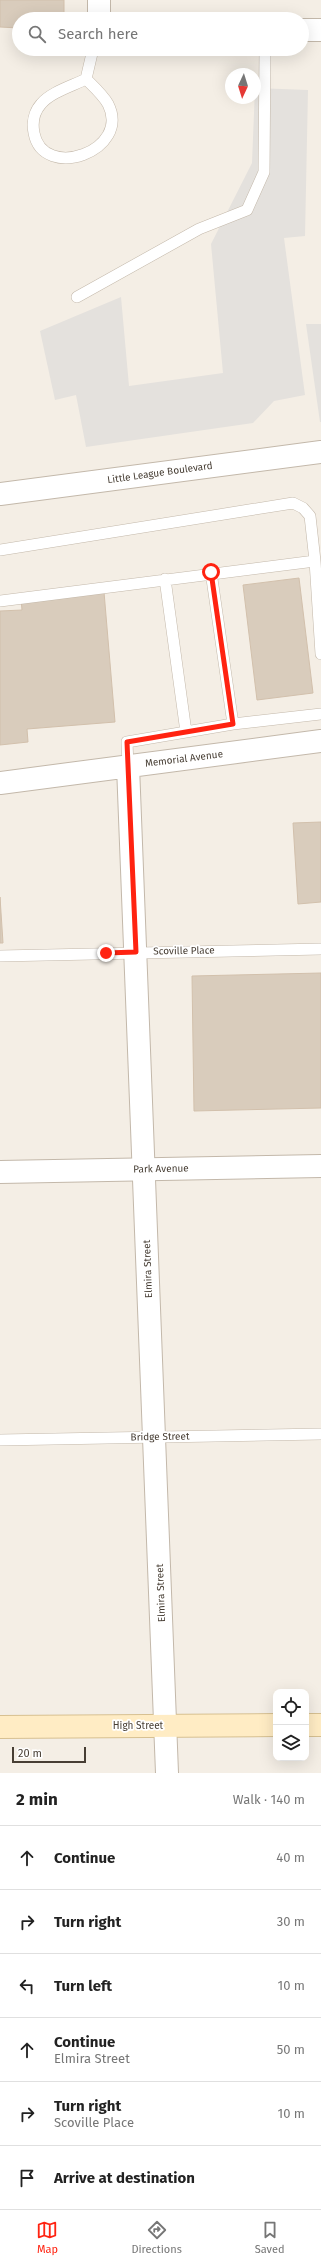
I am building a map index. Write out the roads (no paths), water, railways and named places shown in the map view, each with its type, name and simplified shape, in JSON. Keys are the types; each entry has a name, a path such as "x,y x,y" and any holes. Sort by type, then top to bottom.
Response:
{"main road":[{"name":"High Street","path":"0,1727 273,1725"},
{"path":"309,1725 321,1725"}],"street":[{"path":"99,0 99,12"},
{"path":"309,30 321,30"},
{"name":"Little League Boulevard","path":"0,494 321,452"},
{"name":"Memorial Avenue","path":"0,783 321,741"},
{"name":"Elmira Street","path":"128,766 167,1773"},
{"name":"Park Avenue","path":"0,1172 321,1166"}],"lane":[{"path":"86,79 108,104 113,121 108,137 91,152 67,158 47,154 36,141 32,122 41,104 86,79 91,56"},
{"path":"77,297 199,229 247,210 264,172 265,56"},
{"path":"0,550 293,503 302,508 310,516 315,561 321,654"},
{"path":"0,601 211,572 315,561"},
{"path":"211,572 233,724"},
{"path":"165,579 186,732"},
{"path":"128,766 127,742 233,724 321,714"},
{"name":"Scoville Place","path":"0,956 321,949"},
{"name":"Bridge Street","path":"0,1440 321,1434"}]}
